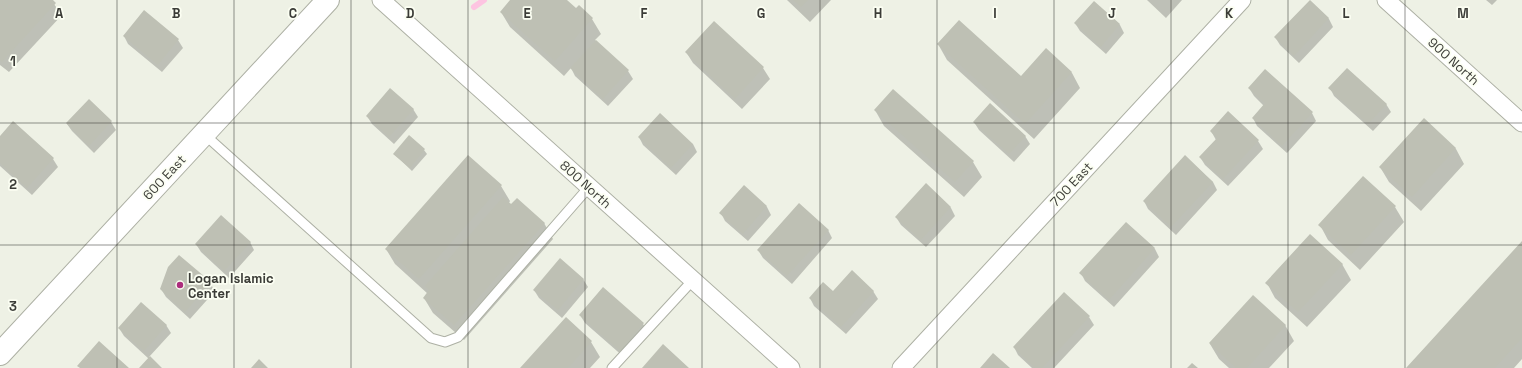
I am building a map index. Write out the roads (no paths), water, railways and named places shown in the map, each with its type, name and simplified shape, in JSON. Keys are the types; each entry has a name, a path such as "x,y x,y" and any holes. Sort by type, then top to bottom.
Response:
{"street":[{"name":"600 East","path":"0,354 328,0"},
{"name":"800 North","path":"381,0 791,368"},
{"name":"700 East","path":"901,368 1242,0"},
{"name":"900 North","path":"1386,0 1522,123"}],"lane":[{"path":"204,134 431,338 444,342 458,337 589,187"},
{"path":"612,368 693,280"}],"waterway":[{"path":"474,7 484,0"}],"place":[{"name":"Logan Islamic Center","path":"180,285"}]}
